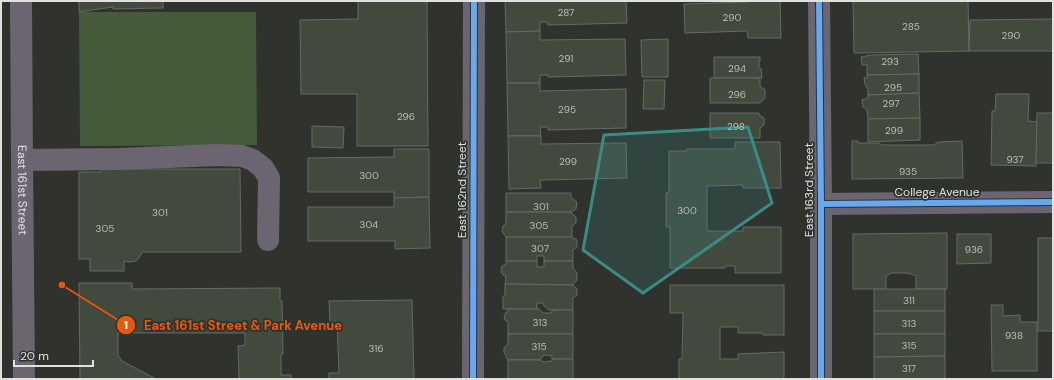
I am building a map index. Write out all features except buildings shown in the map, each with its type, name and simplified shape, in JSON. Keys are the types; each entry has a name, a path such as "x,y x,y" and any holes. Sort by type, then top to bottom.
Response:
{"main road":[{"name":"East 161st Street","path":"21,1 24,379"}],"street":[{"name":"East 162nd Street","path":"472,379 474,1"},
{"name":"East 163rd Street","path":"819,1 821,379"},
{"path":"22,160 119,159 217,155 242,156 253,160 263,168 269,178 268,240"},
{"name":"College Avenue","path":"821,204 1053,202"}],"highlighted area":[{"path":"748,127 772,203 643,293 583,250 604,135"}],"green space":[{"path":"79,12 256,12 257,145 80,146"}],"cycle path":[{"path":"473,379 474,1"},
{"path":"819,1 821,379"},
{"path":"821,204 1053,202"}],"place":[{"name":"East 161st Street & Park Avenue","path":"62,285"}]}
